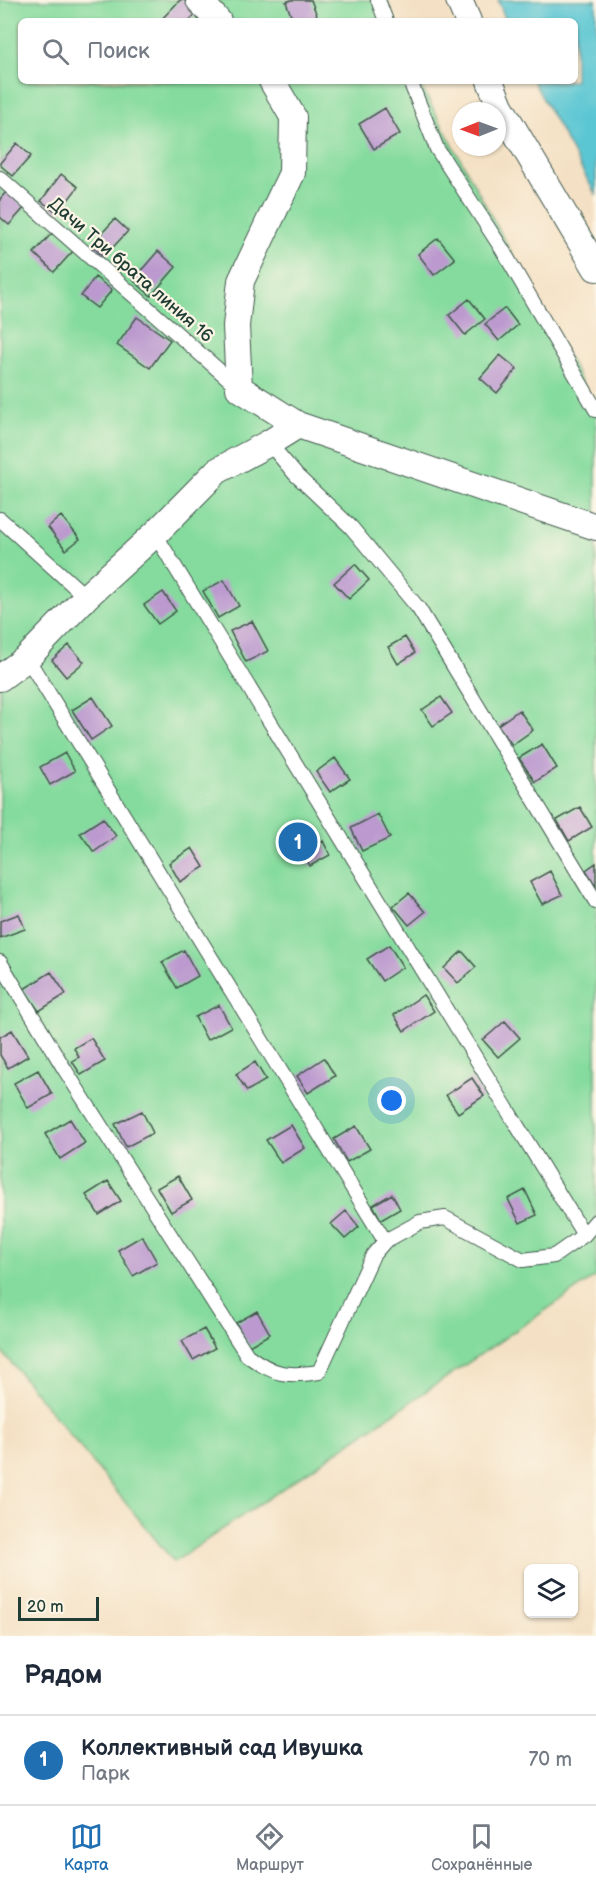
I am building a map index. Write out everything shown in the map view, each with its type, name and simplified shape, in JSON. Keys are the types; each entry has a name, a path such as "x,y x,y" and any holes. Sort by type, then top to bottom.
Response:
{"street":[{"path":"459,0 467,18"},
{"path":"274,84 293,117 292,173 241,280 236,326 239,388 298,425 596,527"},
{"path":"491,84 500,106 596,268"},
{"path":"0,678 27,658 86,597 155,534 217,471 298,425"}],"lane":[{"path":"378,0 385,18"},
{"path":"411,84 437,149 502,249 596,410"},
{"name":"Дачи Три брата линия 16","path":"0,178 239,388"},
{"path":"269,443 296,475 351,527 419,609 596,902"},
{"path":"0,519 86,597"},
{"path":"155,534 584,1235"},
{"path":"27,658 385,1241"},
{"path":"0,962 65,1070 247,1355 266,1369 293,1376 319,1372 373,1255 385,1241 420,1222 445,1218 523,1260 555,1256 584,1235 596,1221"}],"green space":[{"path":"0,0 387,0 394,18 18,18 18,84 420,84 452,144 452,156 459,156 596,409 596,1276 174,1562 0,1349"}],"water":[{"path":"498,0 596,0 596,195 535,84 578,84 578,18 505,18"}],"building":[{"path":"180,0 184,0 197,13 192,18 163,18"},
{"path":"311,0 318,18 292,18 286,2"},
{"path":"385,108 400,134 374,149 359,124"},
{"path":"17,143 31,156 13,176 0,163"},
{"path":"61,174 78,187 58,213 41,201"},
{"path":"7,191 25,207 9,225 0,217 0,199"},
{"path":"115,219 128,231 104,257 91,245"},
{"path":"52,233 73,251 54,272 34,253"},
{"path":"438,238 455,259 434,275 418,254"},
{"path":"158,251 176,267 151,296 133,280"},
{"path":"95,277 112,290 97,308 81,296"},
{"path":"469,299 485,319 465,335 449,315"},
{"path":"505,308 518,325 499,341 485,324"},
{"path":"137,317 170,340 150,368 117,345"},
{"path":"500,355 517,369 497,393 480,378"},
{"path":"61,516 80,539 66,550 48,527"},
{"path":"355,564 369,580 349,599 334,583"},
{"path":"224,580 239,606 218,618 203,591"},
{"path":"163,592 176,611 158,624 144,605"},
{"path":"252,621 268,651 246,662 230,631"},
{"path":"405,637 415,653 398,664 388,647"},
{"path":"69,645 84,662 66,677 52,660"},
{"path":"93,697 112,726 91,740 72,710"},
{"path":"441,697 452,713 433,726 422,710"},
{"path":"519,710 533,730 512,745 498,725"},
{"path":"542,744 557,768 535,782 519,758"},
{"path":"65,753 75,771 50,785 40,767"},
{"path":"335,758 350,779 330,792 316,772"},
{"path":"580,807 592,827 569,841 557,820"},
{"path":"378,814 390,838 362,851 351,828"},
{"path":"103,818 116,836 94,852 80,833"},
{"path":"308,839 311,847 323,841 330,855 310,866 299,844"},
{"path":"192,848 204,867 180,882 169,863"},
{"path":"596,863 596,886 586,870"},
{"path":"550,871 562,895 542,904 530,882"},
{"path":"409,893 425,912 409,925 393,906"},
{"path":"19,914 25,929 0,938 0,921"},
{"path":"389,945 403,967 382,981 367,959"},
{"path":"184,950 198,976 177,988 162,962"},
{"path":"462,951 476,967 458,983 444,968"},
{"path":"51,972 66,994 39,1011 24,989"},
{"path":"423,995 434,1011 404,1031 394,1015"},
{"path":"219,1005 231,1027 207,1040 195,1017"},
{"path":"505,1021 520,1038 498,1057 483,1040"},
{"path":"12,1030 28,1056 8,1068 0,1055 0,1037"},
{"path":"91,1038 105,1061 81,1075 72,1061 79,1057 74,1048"},
{"path":"324,1058 335,1076 308,1093 297,1076"},
{"path":"255,1062 266,1080 247,1091 236,1074"},
{"path":"38,1070 52,1094 28,1108 14,1083"},
{"path":"472,1078 484,1096 458,1113 446,1095"},
{"path":"142,1111 153,1133 126,1147 115,1124"},
{"path":"70,1119 85,1143 60,1159 45,1134"},
{"path":"291,1125 305,1148 281,1163 266,1140"},
{"path":"356,1126 370,1149 347,1162 334,1139"},
{"path":"178,1176 192,1200 171,1212 157,1188"},
{"path":"108,1181 121,1201 99,1215 86,1195"},
{"path":"525,1190 537,1215 520,1223 508,1199"},
{"path":"392,1194 400,1209 381,1220 373,1205"},
{"path":"346,1211 359,1227 345,1239 331,1224"},
{"path":"142,1236 157,1262 133,1276 118,1250"},
{"path":"257,1311 270,1334 249,1346 236,1323"},
{"path":"204,1329 215,1348 193,1360 182,1341"}],"place":[{"name":"Коллективный сад Ивушка","path":"298,842"}]}
